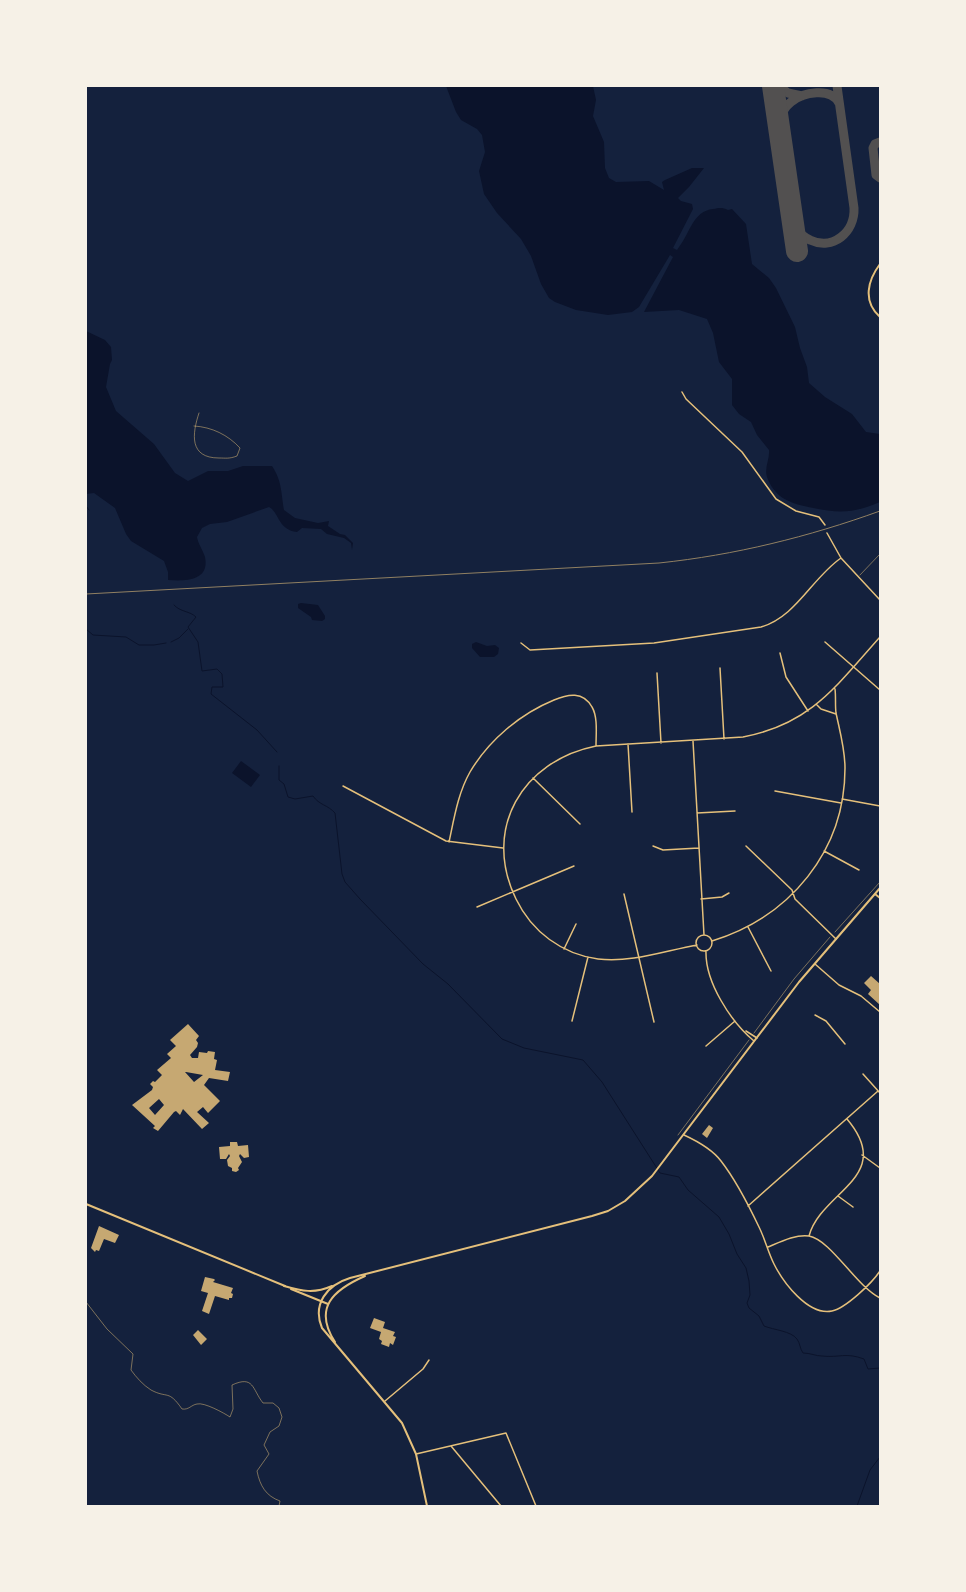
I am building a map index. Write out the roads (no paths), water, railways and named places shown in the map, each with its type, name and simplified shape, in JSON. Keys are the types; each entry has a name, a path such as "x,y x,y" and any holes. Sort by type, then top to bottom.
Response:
{"main road":[{"path":"880,264 870,280 868,295 874,310 880,316"},
{"path":"284,1286 314,1292 353,1277 368,1275 604,1212 629,1198 656,1172 756,1038 815,963 880,888"},
{"path":"875,894 880,898"},
{"path":"86,1204 328,1304"},
{"path":"340,1349 328,1327 326,1310 328,1304 343,1287 368,1275"},
{"path":"336,1283 327,1291 321,1301 319,1311 321,1325 325,1332 402,1423 416,1454 427,1506"}],"street":[{"path":"682,392 686,399 746,456 776,499 796,511 819,517 823,520 825,525"},
{"path":"827,533 842,558 880,600"},
{"path":"521,643 530,650 654,643 761,627 772,623 785,614 842,558"},
{"path":"697,945 639,957 612,960 588,957 564,949 544,937 534,927 520,908 513,893 505,866 503,848 506,829 512,809 521,793 533,778 565,755 596,746 724,739 764,733 794,720 817,705 835,689 880,637"},
{"path":"825,642 880,690"},
{"path":"780,653 786,677 808,711"},
{"path":"720,668 724,739"},
{"path":"657,673 661,742"},
{"path":"712,941 748,927 764,918 792,896 809,875 824,851 835,827 842,799 845,767 841,733 836,714 835,689"},
{"path":"449,842 463,788 470,772 486,750 526,713 566,695 576,695 583,698 592,706 594,713 596,746"},
{"path":"817,705 821,709 836,714"},
{"path":"693,741 704,935"},
{"path":"628,744 632,812"},
{"path":"533,778 580,824"},
{"path":"343,786 449,842 503,848"},
{"path":"775,791 841,803"},
{"path":"842,799 880,806"},
{"path":"697,813 735,812"},
{"path":"653,846 663,850 699,848"},
{"path":"746,846 792,890 792,896 836,939"},
{"path":"824,851 859,870"},
{"path":"477,907 574,866"},
{"path":"701,900 722,897 729,893"},
{"path":"624,894 654,1022"},
{"path":"564,949 576,924"},
{"path":"748,927 771,971"},
{"path":"704,935 709,937 712,941"},
{"path":"704,935 698,938 697,945 700,950 706,951 711,947 712,941"},
{"path":"706,951 711,979 722,1002 735,1021 754,1041"},
{"path":"572,1021 588,957"},
{"path":"815,963 839,985 861,996 880,1012"},
{"path":"815,1015 826,1021 845,1044"},
{"path":"706,1046 735,1021"},
{"path":"746,1032 756,1038"},
{"path":"863,1074 880,1093"},
{"path":"748,1206 878,1091"},
{"path":"809,1236 819,1213 856,1177 861,1166 862,1155 858,1135 847,1119"},
{"path":"684,1135 705,1147 719,1159 748,1206 774,1263 784,1280 798,1297 814,1308 823,1311 832,1311 843,1306 880,1271"},
{"path":"862,1155 880,1168"},
{"path":"838,1196 853,1207"},
{"path":"768,1247 796,1237 809,1236 824,1244 864,1287 880,1298"},
{"path":"385,1402 422,1369 429,1360"},
{"path":"416,1454 506,1433 536,1506"},
{"path":"451,1446 501,1506"}],"water":[{"path":"446,86 593,86 596,100 593,116 604,142 605,168 609,178 616,182 649,181 664,190 662,182 665,180 692,168 704,168 678,198 681,201 692,204 693,209 673,248 677,250 696,218 706,211 719,208 728,210 732,209 746,224 752,264 769,278 776,288 795,327 800,348 807,367 809,383 825,397 852,414 866,432 880,434 880,502 851,511 842,512 825,510 804,506 787,500 773,489 766,474 769,450 757,435 751,422 739,414 732,405 732,379 719,362 713,333 707,319 679,310 644,312 673,257 670,255 639,307 632,312 608,315 576,310 555,302 549,298 541,284 531,256 521,239 497,213 484,194 479,171 485,152 482,135 477,129 461,120 456,112"},
{"path":"86,331 105,340 111,347 112,360 106,387 116,411 154,444 175,473 188,481 208,471 228,471 243,466 272,466 282,492 284,510 295,518 318,523 329,521 328,526 340,534 345,535 353,543 352,550 351,543 344,538 327,534 321,529 302,528 297,532 291,531 282,525 275,513 269,507 227,522 210,524 202,528 197,537 205,557 206,565 204,571 200,576 188,580 168,580 168,572 164,561 131,541 126,534 115,508 94,493 86,494"},
{"path":"298,604 318,605 325,616 325,619 322,621 312,620 311,617 298,608"},
{"path":"476,642 487,646 495,645 499,648 498,654 494,657 480,657 472,648 472,644"},
{"path":"241,761 260,775 251,787 232,773"}],"waterway":[{"path":"86,506 89,510"},
{"path":"174,605 196,617 188,627 198,642 202,671 217,669 222,674 223,687 212,687 211,694 257,730 277,752"},
{"path":"86,629 93,635 126,637 139,645 166,643"},
{"path":"171,642 179,638 188,629"},
{"path":"279,766 279,780 284,784 288,797 295,799 313,796 335,813 342,874 345,882 423,964 448,984 502,1039 524,1048 583,1060 602,1082 660,1173 679,1177 688,1190 719,1217 729,1234 737,1254 746,1268 749,1281 750,1295 747,1303 749,1308 759,1316 764,1326 787,1332 794,1336 803,1353 820,1356 852,1356 864,1359 868,1369 880,1368"},
{"path":"857,1506 870,1470 880,1457"}],"railway":[{"path":"86,594 659,563 687,560 771,544 826,529 880,511"}]}
